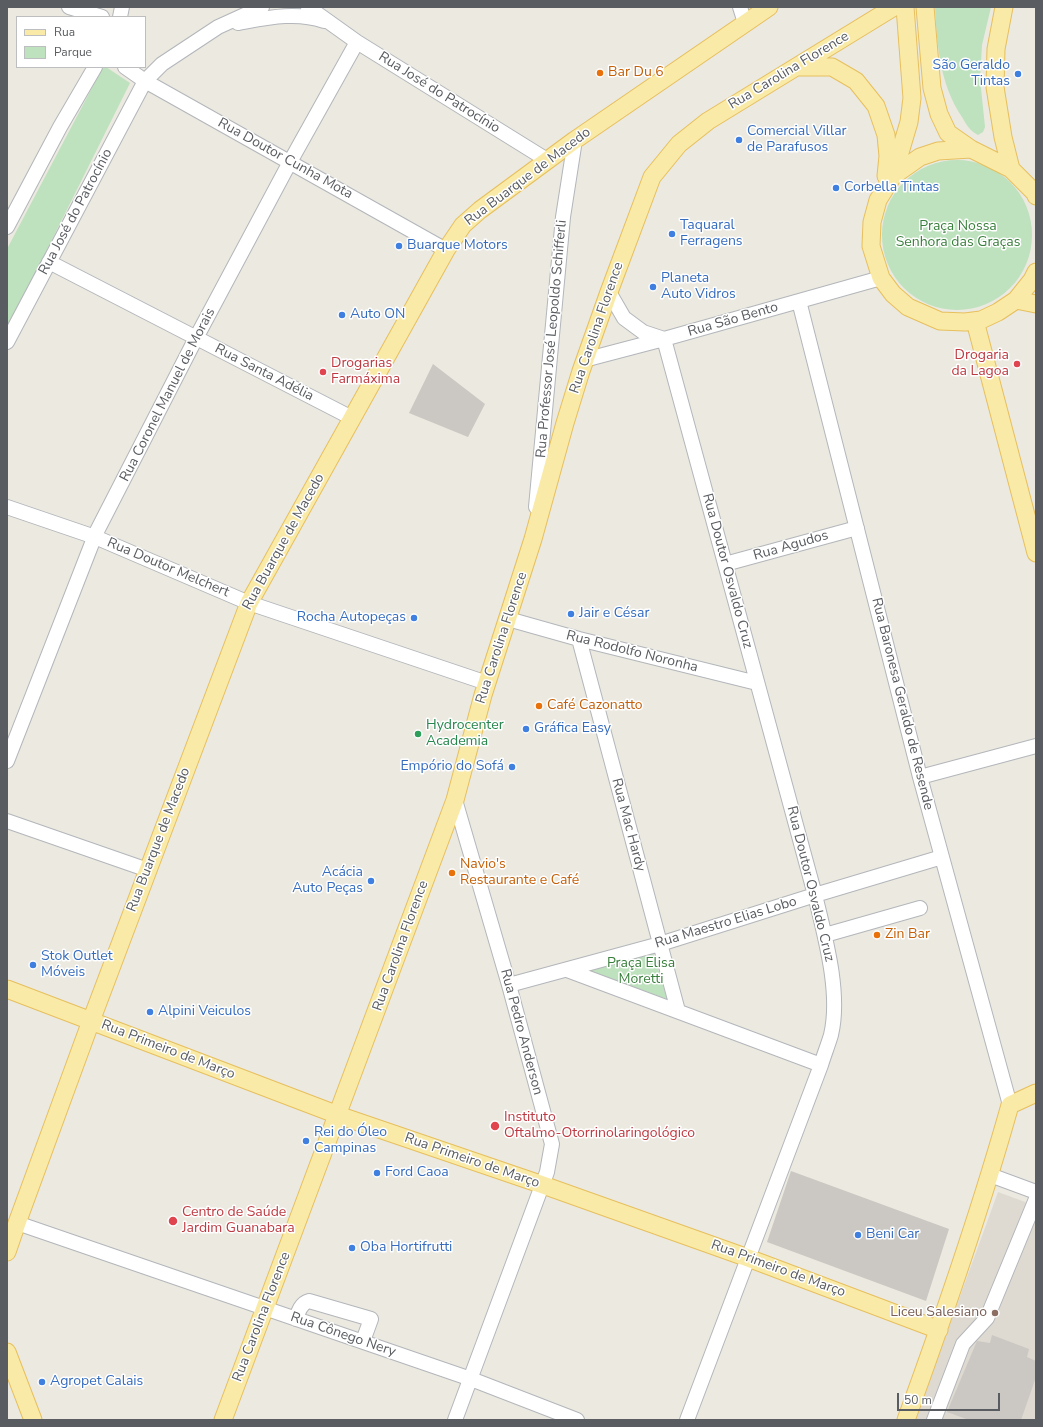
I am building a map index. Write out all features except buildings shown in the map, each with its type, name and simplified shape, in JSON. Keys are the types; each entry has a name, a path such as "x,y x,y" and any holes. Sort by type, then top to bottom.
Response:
{"main road":[{"name":"Rua Buarque de Macedo","path":"7,1252 16,1223 91,1021 249,603 446,250 463,226 480,210 575,140 769,7"},
{"name":"Rua Carolina Florence","path":"223,1420 455,800 487,683 533,540 584,360 652,177 679,144 708,120 796,68 894,7"},
{"path":"905,7 912,98 910,122 889,181 878,200 872,222 871,246 882,278 893,294 908,307 940,321 965,322 975,321 998,312 1016,300 1032,280 1036,272"},
{"path":"925,7 932,88 939,114 948,133 971,149 1011,169 1036,194"},
{"path":"1004,7 996,49 995,87 1003,137 1011,169"},
{"path":"796,68 832,67 856,81 876,106 886,135 889,181"},
{"path":"889,181 920,157 938,151 971,149"},
{"path":"1016,300 1036,304"},
{"path":"975,321 1036,552"},
{"name":"Rua Primeiro de Março","path":"7,989 338,1115 543,1185 748,1258 939,1330"},
{"path":"906,1420 939,1330 990,1175 1010,1105 1033,1094"},
{"path":"7,1352 33,1420"}],"street":[{"path":"69,7 99,16"},
{"path":"218,27 262,7"},
{"name":"Rua José do Patrocínio","path":"308,7 357,42 547,160"},
{"path":"740,7 745,23"},
{"name":"Rua José do Patrocínio","path":"7,342 145,81 162,64 218,27 284,15 316,18 331,24"},
{"name":"Rua Coronel Manuel de Morais","path":"7,761 94,537 196,338 290,162 357,42"},
{"path":"7,227 60,127 94,68"},
{"name":"Rua Doutor Cunha Mota","path":"126,68 145,81 446,250"},
{"name":"Rua Professor José Leopoldo Schifferli","path":"533,540 563,217 575,140"},
{"name":"Rua Santa Adélia","path":"49,262 352,418"},
{"name":"Rua São Bento","path":"584,360 882,278"},
{"path":"609,292 624,318 642,332 664,339"},
{"name":"Rua Baronesa Geraldo de Resende","path":"799,301 920,778 1010,1105"},
{"name":"Rua Doutor Osvaldo Cruz","path":"664,339 756,683 815,895 830,959 834,1005 831,1035 821,1065 687,1420"},
{"name":"Rua Doutor Melchert","path":"7,507 94,537 249,603 487,683"},
{"name":"Rua Agudos","path":"725,564 857,528"},
{"name":"Rua Rodolfo Noronha","path":"508,619 579,639 756,683"},
{"name":"Rua Mac Hardy","path":"579,639 678,1011"},
{"path":"920,778 1036,746"},
{"name":"Rua Pedro Anderson","path":"455,800 509,985 552,1144 543,1185 455,1420"},
{"path":"7,821 148,870"},
{"name":"Rua Maestro Elias Lobo","path":"509,985 660,944 942,857"},
{"path":"824,935 920,908"},
{"path":"567,970 821,1065"},
{"path":"990,1175 1036,1192"},
{"path":"934,1420 963,1344 987,1318 1036,1199"},
{"name":"Rua Cônego Nery","path":"16,1223 363,1341 470,1379 577,1420"},
{"path":"296,1319 302,1304 309,1301 371,1319 363,1341"}],"shaded area":[{"name":"Liceu Salesiano","path":"998,1192 1036,1206 1036,1420 915,1420"}],"green space":[{"path":"935,7 991,7 982,45 980,79 985,127 983,132 978,135 967,125 955,104 944,78 937,36"},
{"path":"102,68 108,68 130,83 7,330 7,249"},
{"name":"Praça Nossa Senhora das Graças","path":"957,160 979,163 999,173 1010,182 1019,193 1029,213 1032,235 1029,257 1019,277 1010,288 999,297 979,307 957,310 935,307 915,297 904,288 895,277 885,257 882,235 885,213 895,193 904,182 915,173 935,163"},
{"name":"Praça Elisa Moretti","path":"653,952 667,999 588,970"}],"place":[{"name":"Bar Du 6","path":"600,73"},
{"name":"São Geraldo Tintas","path":"1018,74"},
{"name":"Comercial Villar de Parafusos","path":"739,140"},
{"name":"Corbella Tintas","path":"836,188"},
{"name":"Taquaral Ferragens","path":"672,234"},
{"name":"Buarque Motors","path":"399,246"},
{"name":"Planeta Auto Vidros","path":"653,287"},
{"name":"Auto ON","path":"342,315"},
{"name":"Drogaria da Lagoa","path":"1017,364"},
{"name":"Drogarias Farmáxima","path":"323,372"},
{"name":"Jair e César","path":"571,614"},
{"name":"Rocha Autopeças","path":"414,618"},
{"name":"Café Cazonatto","path":"539,706"},
{"name":"Gráfica Easy","path":"526,729"},
{"name":"Hydrocenter Academia","path":"418,734"},
{"name":"Empório do Sofá","path":"512,767"},
{"name":"Navio's Restaurante e Café","path":"452,873"},
{"name":"Acácia Auto Peças","path":"371,881"},
{"name":"Zin Bar","path":"877,935"},
{"name":"Stok Outlet Móveis","path":"33,965"},
{"name":"Alpini Veiculos","path":"150,1012"},
{"name":"Instituto Oftalmo-Otorrinolaringológico","path":"495,1126"},
{"name":"Rei do Óleo Campinas","path":"306,1141"},
{"name":"Ford Caoa","path":"377,1173"},
{"name":"Centro de Saúde Jardim Guanabara","path":"173,1221"},
{"name":"Beni Car","path":"858,1235"},
{"name":"Oba Hortifrutti","path":"352,1248"},
{"name":"Liceu Salesiano","path":"995,1313"},
{"name":"Agropet Calais","path":"42,1382"}]}
